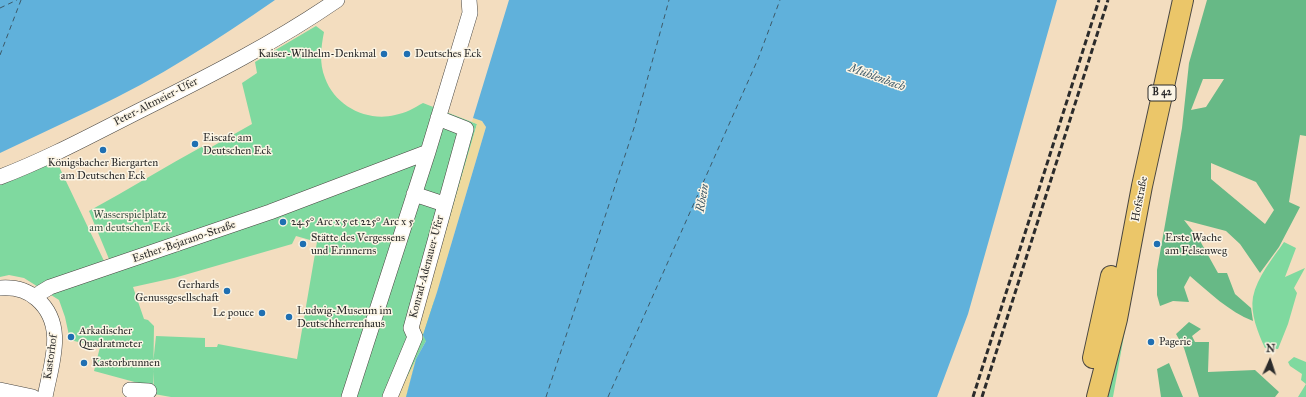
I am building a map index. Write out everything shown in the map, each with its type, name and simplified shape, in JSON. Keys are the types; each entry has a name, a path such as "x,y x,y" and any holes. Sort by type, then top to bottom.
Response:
{"main road":[{"name":"Hofstraße","path":"1084,397 1103,316 1133,164 1168,0"},
{"name":"Hofstraße","path":"1097,397 1117,319 1142,186 1183,0"}],"street":[{"name":"Peter-Altmeier-Ufer","path":"0,178 58,152 231,65 309,20 337,0"},
{"path":"349,397 473,11"},
{"name":"Konrad-Adenauer-Ufer","path":"390,397 415,337 411,328 463,137 437,123"},
{"name":"Esther-Bejarano-Straße","path":"39,296 50,287 328,190 428,152"},
{"name":"Konrad-Adenauer-Ufer","path":"414,194 444,204"},
{"path":"0,288 14,288 39,296"},
{"name":"Kastorhof","path":"39,296 46,307 55,330 55,347 45,397"},
{"path":"130,389 148,391"},
{"path":"0,390 33,397"}],"green space":[{"path":"1207,0 1306,0 1306,136 1300,135 1289,202 1300,207 1279,247 1260,273 1240,244 1226,231 1184,220 1199,239 1218,273 1227,273 1235,294 1251,308 1253,321 1227,307 1190,276 1184,287 1189,302 1173,301 1160,306 1157,295 1157,270 1182,128 1189,63","holes":["1203,79 1224,79 1206,107 1191,110","1211,163 1256,182 1274,210 1265,224 1211,179"]},
{"name":"Wasserspielplatz am deutschen Eck","path":"316,26 324,32 321,55 325,78 336,97 353,110 363,114 384,117 403,113 423,103 477,124 453,207 426,341 416,359 406,397 171,397 154,394 153,372 153,387 94,371 100,347 70,340 65,317 59,300 24,278 9,275 0,277 0,181 55,158 104,261 109,259 89,211 205,145 208,149 252,124 242,83 257,73 255,62","holes":["296,236 317,242 297,359 218,344 217,347 205,347 205,338 156,336 153,360 154,326 148,320 144,319 133,287 174,278 292,244"]},
{"path":"1284,242 1296,248 1285,277 1305,268 1294,288 1297,293 1288,324 1278,349 1265,348 1257,329 1252,303 1253,297 1258,282 1270,261"},
{"path":"1133,285 1113,397 1104,397"},
{"path":"1189,322 1201,329 1192,336 1195,342 1209,342 1208,372 1255,370 1279,392 1275,397 1199,397 1184,348 1176,334"},
{"path":"1294,357 1306,362 1306,384 1301,380 1302,374 1290,366 1288,362"},
{"path":"1169,363 1183,397 1161,397 1157,369"},
{"path":"1306,384 1306,397 1298,397"}],"sand":[{"path":"473,118 482,121 486,127 423,335 418,326 477,124 472,122"},
{"path":"416,359 406,397 397,397"}],"water":[{"path":"0,0 275,0 209,44 140,85 0,153"},
{"path":"509,0 1057,0 968,314 937,397 406,397 416,359 426,341 423,335 486,127 482,121 473,118"}],"ferry route":[{"path":"0,8 17,0"},
{"path":"0,55 21,0"},
{"path":"546,397 634,128 669,0"},
{"path":"608,397 758,59 780,0"}],"railway":[{"path":"973,397 1099,0"},
{"path":"982,397 1108,0"}],"place":[{"name":"Kaiser-Wilhelm-Denkmal","path":"384,54"},
{"name":"Deutsches Eck","path":"407,54"},
{"name":"Eiscafe am Deutschen Eck","path":"195,144"},
{"name":"Königsbacher Biergarten am Deutschen Eck","path":"103,150"},
{"name":"24.5° Arc x 5 et 225° Arc x 5","path":"283,222"},
{"name":"Stätte des Vergessens und Erinnerns","path":"303,244"},
{"name":"Erste Wache am Felsenweg","path":"1157,244"},
{"name":"Gerhards Genussgesellschaft","path":"227,291"},
{"name":"Le pouce","path":"262,313"},
{"name":"Ludwig-Museum im Deutschherrenhaus","path":"289,317"},
{"name":"Arkadischer Quadratmeter","path":"71,337"},
{"name":"Pagerie","path":"1151,342"},
{"name":"Kastorbrunnen","path":"84,363"}],"water label":[{"name":"Mühlenbach","path":"877,78"},
{"name":"Rhein","path":"703,198"}]}
